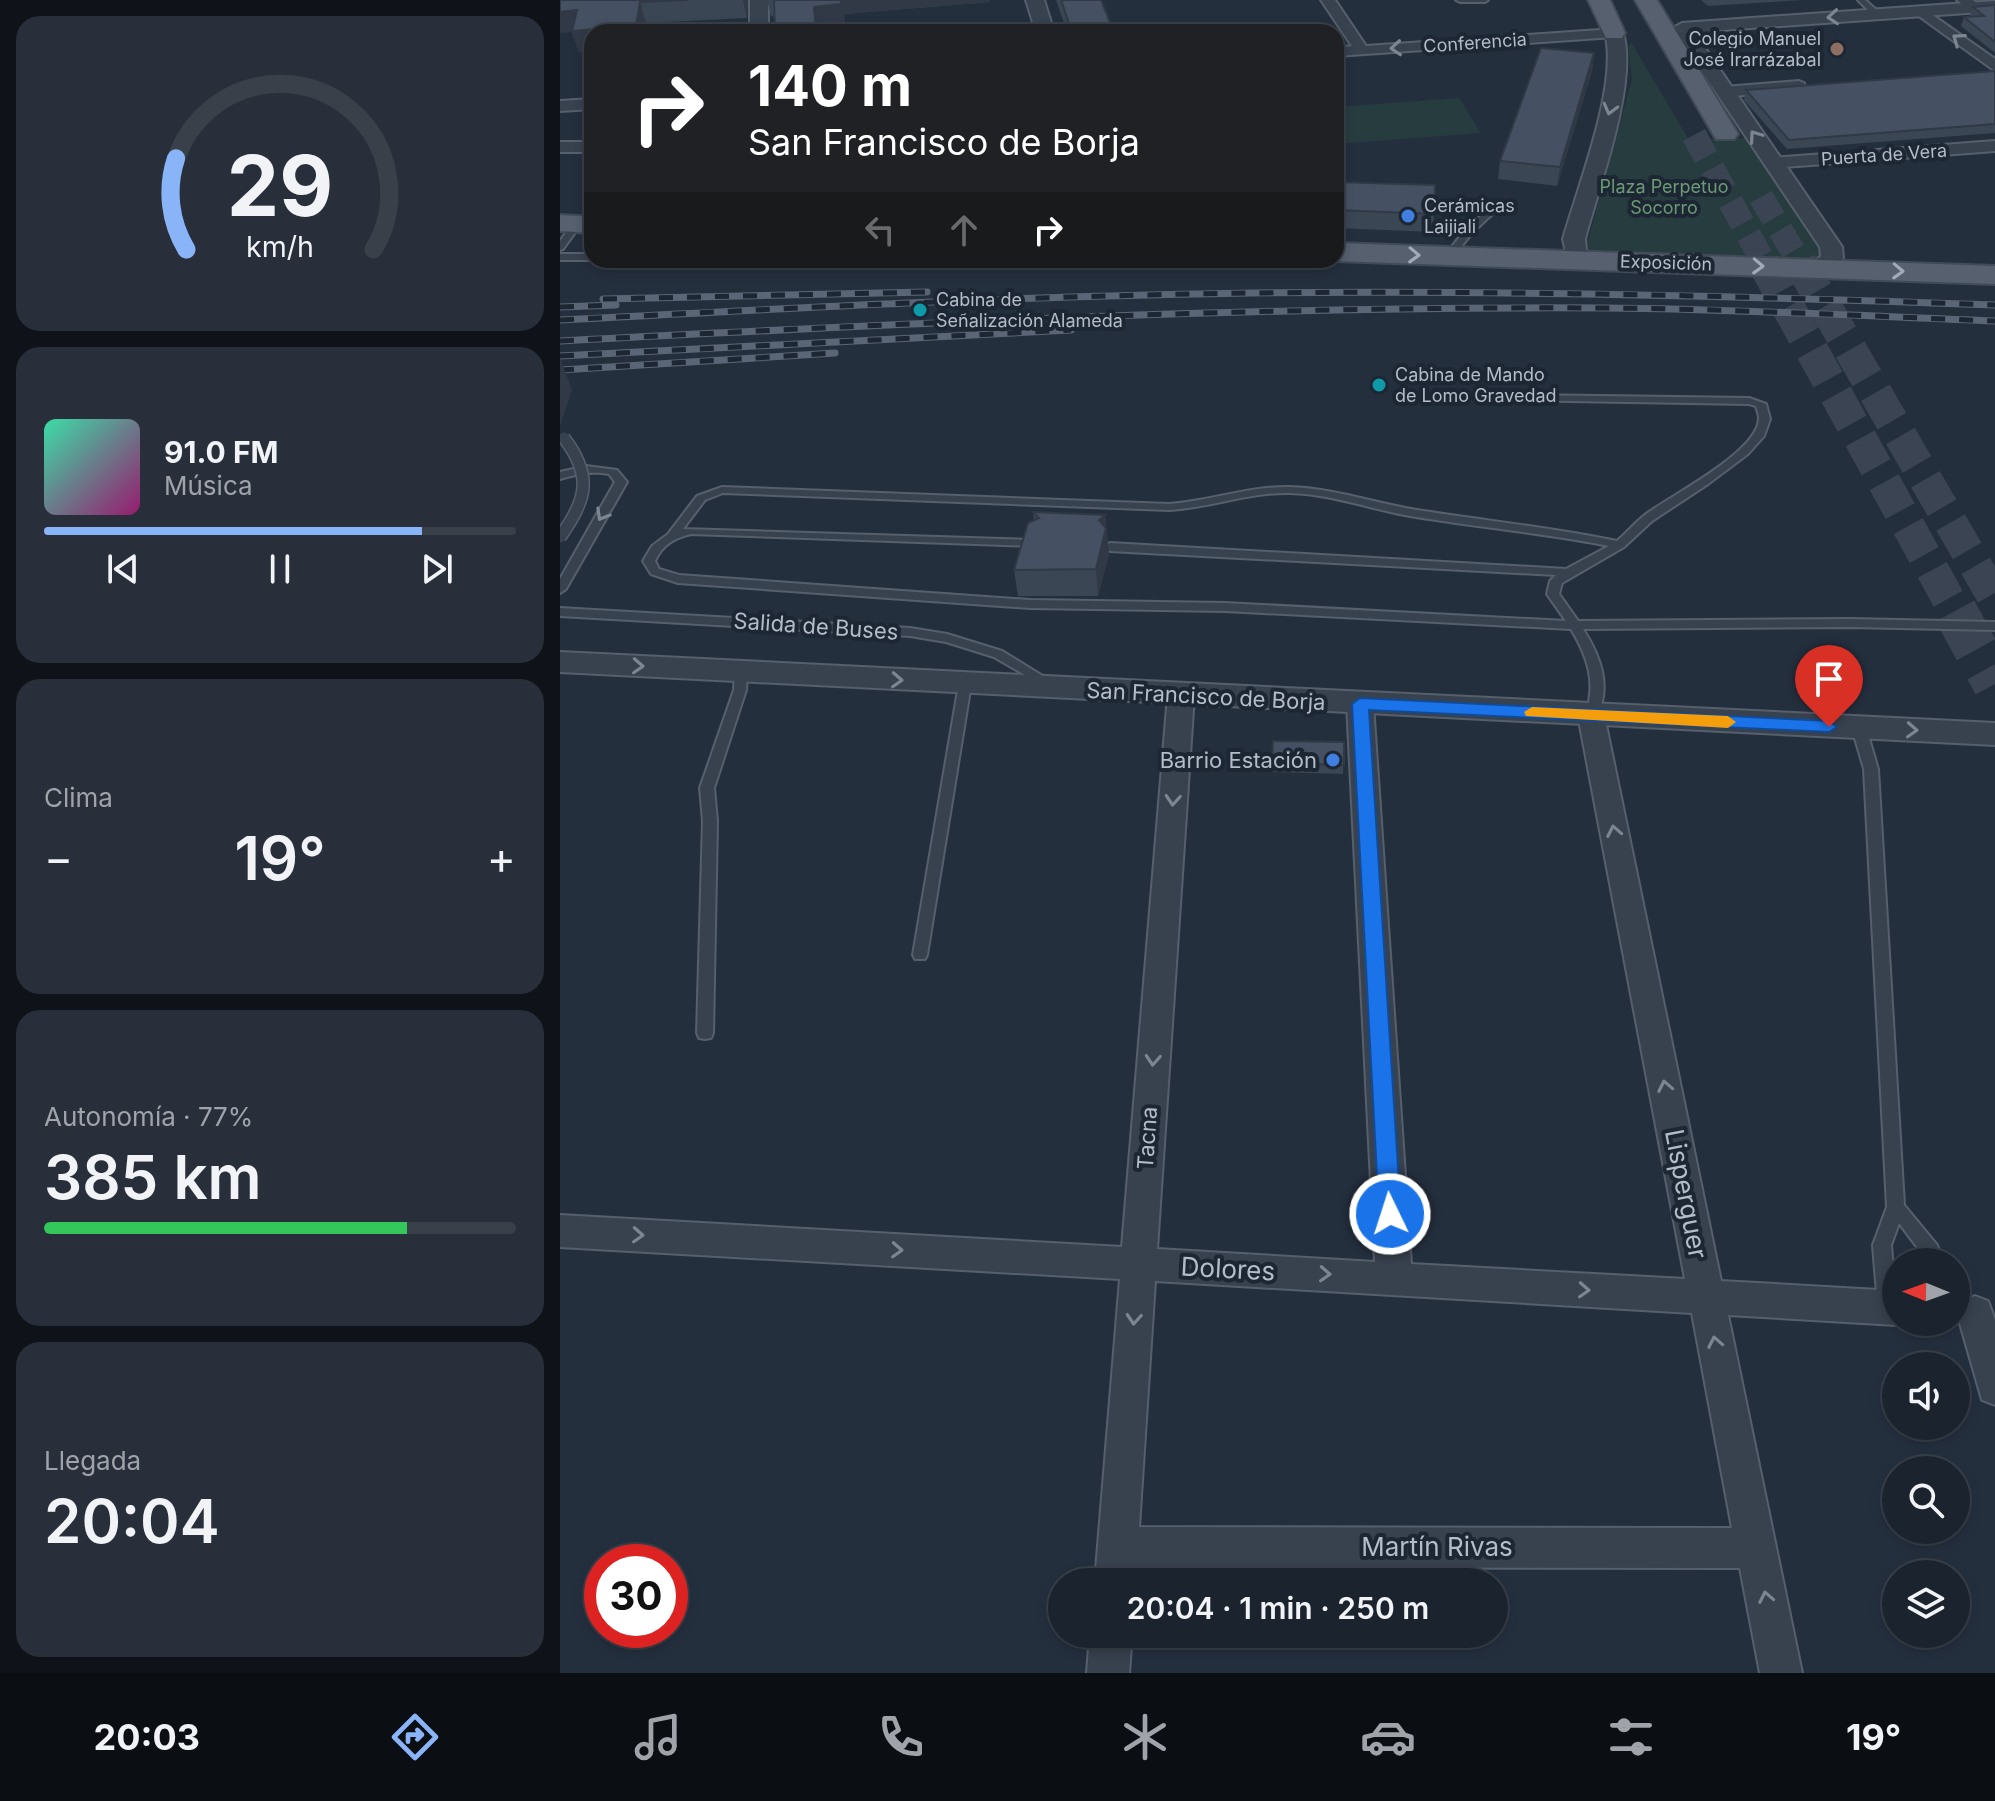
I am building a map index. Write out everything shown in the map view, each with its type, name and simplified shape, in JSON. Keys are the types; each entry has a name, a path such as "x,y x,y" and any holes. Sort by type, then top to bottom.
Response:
{"main road":[{"path":"1599,0 1614,33"},
{"path":"1618,0 1641,40"},
{"path":"1646,0 1725,134"},
{"path":"1666,0 1682,28"},
{"name":"Exposición","path":"1344,252 1995,275"}],"street":[{"path":"759,0 759,24"},
{"path":"1035,0 1042,24"},
{"path":"1328,0 1362,51"},
{"path":"1820,268 1832,258 1831,247 1682,28 1921,11 1969,4 1995,6"},
{"path":"1921,11 1995,66"},
{"path":"1586,261 1575,252 1574,239 1618,81 1619,50 1614,33"},
{"name":"Conferencia","path":"1344,52 1614,33"},
{"path":"1724,92 1822,85"},
{"path":"560,106 584,104"},
{"name":"Puerta de Vera","path":"1773,163 1995,146"},
{"path":"560,147 584,147"},
{"name":"San Francisco de Borja","path":"560,662 1995,734"},
{"name":"Tacna","path":"1116,1564 1181,695"},
{"path":"1360,704 1394,1278"},
{"name":"Lisperguer","path":"1591,715 1781,1673"},
{"name":"Dolores","path":"560,1231 1882,1307"},
{"path":"1975,1313 1995,1387"},
{"name":"Martín Rivas","path":"1116,1564 1756,1548"},
{"path":"1108,1673 1110,1648"}],"lane":[{"path":"1460,0 1485,0"},
{"path":"1861,0 1877,14"},
{"path":"1449,256 1469,231 1499,204"},
{"path":"560,247 576,224"},
{"path":"560,257 584,257"},
{"path":"1516,398 1682,398 1749,401 1763,407 1762,433 1747,450 1703,483 1653,514 1620,545 1565,572 1556,581 1553,594 1577,625 1598,679 1599,700 1591,715"},
{"path":"560,537 579,508 585,477 582,463 564,438"},
{"path":"560,476 575,469 606,470 613,472 621,482 560,589"},
{"path":"1620,545 1548,531 1388,509 1317,492 1284,490 1177,507 722,490 701,498 673,535 658,545 649,561 655,571 678,579 1030,604 1225,607 1577,625 1850,623 1995,626"},
{"path":"673,535 700,531 1034,543"},
{"path":"1110,547 1565,572"},
{"name":"Salida de Buses","path":"561,611 857,628 947,638 998,654 1057,688"},
{"path":"705,1033 710,821 707,788 740,690 741,672"},
{"path":"920,955 965,684"},
{"path":"1859,728 1871,769 1896,1207 1882,1248"},
{"path":"1896,1207 1929,1248"}],"green space":[{"name":"Plaza Perpetuo Socorro","path":"1631,42 1689,140 1750,138 1828,251 1816,262 1594,253 1589,250 1588,241 1632,79 1628,46"},
{"path":"1459,98 1481,133 1344,143 1344,106"}],"building":[{"path":"560,0 688,0 640,2 636,24 584,24 584,30 572,31 577,10 560,12"},
{"path":"774,0 841,0 841,4 814,7 815,24 775,24"},
{"path":"1061,0 1101,0 1111,24 1069,24"},
{"path":"1995,5 1995,42 1964,17 1984,16 1973,7"},
{"path":"1541,48 1594,53 1560,167 1500,161"},
{"path":"1995,71 1995,124 1789,140 1746,90"},
{"path":"1344,182 1435,185 1434,214 1344,210"},
{"path":"1033,512 1105,515 1099,520 1106,528 1096,569 1014,570 1028,523 1039,518"},
{"path":"1273,741 1344,742 1344,765 1272,763"}],"tunnel":[{"path":"1694,135 1765,265"},
{"path":"1761,197 1801,265"},
{"path":"1764,263 1956,613"},
{"path":"1800,263 1995,599"},
{"path":"1955,611 1995,684"}],"railway":[{"path":"603,299 927,292"},
{"path":"560,320 992,300 1252,293 1624,294 1995,305"},
{"path":"560,307 616,305"},
{"path":"560,341 952,322 1475,308 1751,311 1995,321"},
{"path":"560,356 1071,330"},
{"path":"560,370 835,353"}],"slow traffic":[{"path":"1532,712 1728,722"}],"place":[{"name":"Colegio Manuel José Irarrázabal","path":"1837,49"},
{"name":"Cerámicas Laijiali","path":"1408,216"},
{"name":"Cabina de Señalización Alameda","path":"920,310"},
{"name":"Cabina de Mando de Lomo Gravedad","path":"1379,385"},
{"name":"Barrio Estación","path":"1333,760"}],"route":[{"path":"1390,1214 1360,704 1829,727"}]}
